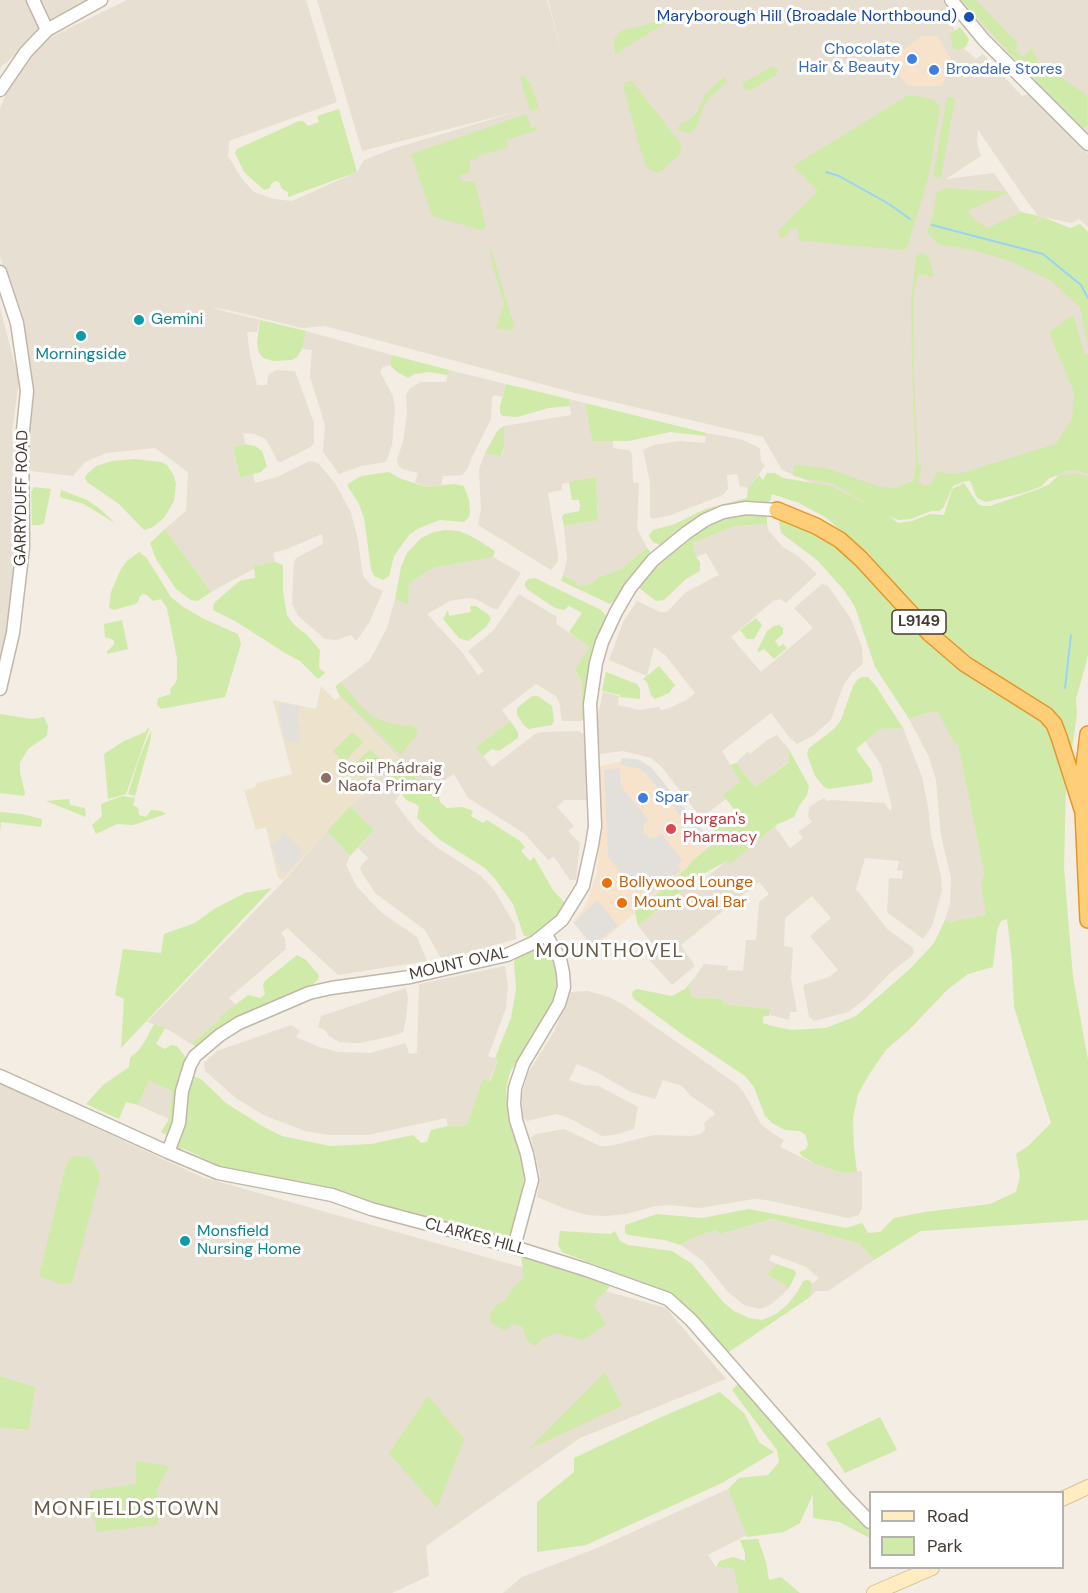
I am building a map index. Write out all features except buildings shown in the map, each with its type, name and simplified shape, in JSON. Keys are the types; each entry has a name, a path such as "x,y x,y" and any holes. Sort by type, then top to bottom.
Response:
{"highway":[{"name":"L9149","path":"777,510 816,526 840,540 861,559 929,633 965,664 1046,715 1054,724 1059,737 1083,812"},
{"path":"1088,734 1084,765 1083,812 1088,920"}],"main road":[{"path":"1064,1499 1086,1488"},
{"path":"874,1593 914,1571"}],"street":[{"path":"33,0 47,30"},
{"path":"0,90 19,61 47,30 101,0"},
{"path":"951,0 984,40 1085,136"},
{"name":"GARRYDUFF ROAD","path":"0,272 17,323 27,391 22,440 23,547 13,633 0,689"},
{"name":"MOUNT OVAL","path":"168,1152 179,1123 182,1091 190,1065 195,1056 220,1035 239,1023 309,993 497,958 523,948 546,935 569,912 583,886 595,826 590,704 593,678 602,642 616,612 630,588 653,560 705,520 746,508 777,510"},
{"path":"514,1247 532,1180 527,1154 516,1120 515,1088 523,1064 554,1014 564,987 560,959 546,935"},
{"name":"CLARKES HILL","path":"0,1076 218,1173 332,1195 371,1209 514,1247 668,1299 691,1320 869,1521"}],"shaded area":[{"path":"0,0 29,0 44,32 0,69"},
{"path":"40,0 88,0 48,21"},
{"path":"127,0 306,0 337,102 229,141 228,156 242,179 254,192 274,199 292,201 357,172 364,160 392,149 519,111 362,151 317,0 547,0 563,56 548,0 942,0 959,44 976,59 983,54 1022,96 1029,94 1088,154 1088,227 1079,219 1072,223 1042,217 1088,237 1088,476 1054,476 1000,499 970,480 953,486 943,508 899,520 782,470 763,437 579,394 325,326 302,328 211,308 260,320 257,332 247,332 257,385 267,385 268,375 276,370 295,371 314,423 314,444 281,462 278,462 266,439 254,434 243,433 245,444 233,447 240,478 253,474 255,483 277,477 310,461 318,463 335,483 351,513 358,540 363,576 372,586 383,591 369,623 356,641 351,635 337,640 325,639 298,616 292,604 294,562 296,558 323,544 322,534 273,553 275,562 259,566 211,592 165,529 186,511 188,472 155,448 106,453 85,462 73,476 31,471 26,461 27,426 14,301 0,256 0,109 7,91 24,63 51,37","holes":["978,130 1039,217 1021,212 994,173 946,179 981,156 977,143"]},
{"path":"961,0 1088,0 1088,135 986,30"},
{"path":"922,36 938,36 951,60 942,86 908,86 888,61"},
{"path":"0,308 19,380 12,432 17,552 0,658"},
{"path":"306,331 392,355 390,365 383,367 380,372 393,396 395,408 392,445 386,462 361,466 339,474 323,452 325,425 310,377 312,350 302,349"},
{"path":"449,370 506,384 502,397 494,395 492,398 491,419 467,470 462,475 443,476 441,485 426,487 415,482 418,473 402,469 398,465 397,459 403,442 407,414 406,395 410,388 421,382 446,382"},
{"path":"569,399 585,403 592,440 613,441 613,448 629,450 632,454 633,482 639,483 637,528 647,548 618,571 598,577 591,584 577,586 576,582 563,575 567,560 564,526 598,519 596,477 562,484 562,490 548,493 558,555 558,561 551,570 478,525 481,509 479,469 485,453 502,456 504,426 571,415"},
{"path":"706,433 740,439 756,446 760,449 761,461 765,466 748,488 740,486 737,474 727,475 728,489 723,495 671,515 653,519 650,517 650,482 643,450 654,445 680,441 705,443"},
{"path":"767,524 769,531 783,547 798,556 817,574 786,603 780,599 773,601 731,637 761,672 813,628 794,608 822,584 828,586 851,619 862,647 863,664 844,684 831,720 814,735 797,744 771,713 722,751 740,782 724,795 726,799 701,818 661,766 651,758 623,751 600,754 597,720 603,692 619,696 618,705 639,710 660,707 660,710 667,709 695,693 666,656 654,647 647,676 609,660 623,622 637,601 660,612 667,612 686,592 719,575 706,553 696,557 693,543 735,526"},
{"path":"493,557 521,573 498,609 476,599 467,598 450,601 427,614 461,651 478,675 484,671 468,651 493,631 519,594 557,617 556,624 591,647 576,673 582,683 581,721 563,721 556,696 536,684 502,710 510,721 476,747 492,767 535,734 579,731 586,736 588,800 564,800 557,807 574,826 568,831 580,843 576,880 570,880 554,857 548,860 525,834 468,798 454,774 440,783 436,779 425,787 340,697 336,686 370,660 387,628 395,599 408,603 409,583 433,568"},
{"name":"Scoil Phádraig Naofa Primary","path":"321,686 335,700 340,697 397,758 283,880 278,878 266,827 256,830 244,790 254,788 257,783 292,774 273,700 316,709"},
{"path":"281,703 299,706 297,724 300,725 299,743 285,741 278,708"},
{"path":"930,712 938,712 958,743 984,873 981,884 987,915 951,923 945,920 950,904 951,878 941,836 936,780 929,757 909,719"},
{"path":"903,728 922,777 931,835 941,876 942,891 932,926 923,939 887,912 889,878 902,879 903,871 897,870 899,861 865,858 856,889 888,930 912,947 914,951 912,956 848,1012 814,1021 809,1017 803,985 829,977 838,970 810,936 831,918 812,896 785,918 784,946 793,948 791,979 797,1012 790,1012 789,1020 770,1015 769,1009 723,1004 722,999 691,997 689,986 704,964 728,966 727,970 743,971 746,940 756,940 759,902 769,894 759,882 681,945 695,966 672,985 646,956 656,948 638,926 701,875 704,879 727,861 730,863 775,827 790,848 803,838 798,832 812,822 808,817 809,807 824,798 827,801 884,803 890,811 892,807 881,765 865,741 879,729"},
{"path":"777,735 788,748 789,761 755,787 736,763 748,751 750,754"},
{"path":"621,758 637,759 651,767 711,841 705,846 646,774 640,769 621,765"},
{"path":"621,761 621,765 641,769 646,774 707,848 594,948 573,922 586,905 597,873 600,829 597,767"},
{"path":"620,768 621,787 648,819 643,827 644,834 653,838 662,834 682,860 678,865 681,870 649,897 641,888 636,891 608,857 604,770"},
{"path":"386,770 401,792 395,802 405,816 418,832 480,875 494,890 515,925 516,939 442,960 425,930 375,893 360,867 368,858 358,848 374,830 350,806"},
{"path":"327,831 350,856 346,865 357,887 382,913 417,937 427,961 338,975 287,928 281,933 285,939 286,949 229,998 236,1005 191,1044 167,1029 147,1022 281,884"},
{"path":"284,833 302,850 298,854 302,857 285,874 274,859 278,855 270,847"},
{"path":"597,900 618,926 592,945 574,923"},
{"path":"505,966 508,985 506,1008 488,1056 498,1059 489,1081 484,1079 467,1125 448,1126 446,1118 368,1135 330,1135 305,1131 266,1116 237,1099 205,1071 204,1063 217,1051 291,1025 300,1031 296,1037 338,1052 370,1053 406,1043 409,1054 417,1053 419,984"},
{"path":"406,988 408,999 403,1032 361,1043 350,1043 339,1042 318,1027 321,1016"},
{"path":"588,991 609,997 624,1005 735,1083 743,1091 761,1124 784,1140 780,1147 815,1164 842,1173 862,1171 862,1207 859,1215 848,1218 754,1199 700,1208 669,1205 626,1214 587,1215 537,1197 540,1175 531,1137 536,1134 564,1129 600,1146 610,1146 654,1135 692,1136 700,1134 705,1130 704,1123 715,1114 691,1096 682,1086 663,1080 655,1099 631,1092 577,1064 569,1080 584,1085 599,1086 638,1107 634,1129 615,1135 602,1136 569,1118 556,1114 527,1121 522,1116 522,1095 528,1073 555,1030 569,992"},
{"path":"149,1081 172,1091 169,1119 138,1105"},
{"path":"0,1084 202,1177 666,1308 726,1379 580,1438 426,1546 429,1576 392,1593 0,1593 0,1428 29,1430 34,1387 0,1376"},
{"path":"772,1219 860,1244 874,1260 828,1291 816,1291 810,1297 812,1284 819,1278 806,1267 772,1254 769,1260 777,1264 767,1274 789,1288 772,1304 760,1309 744,1305 728,1292 703,1261 681,1245 694,1237 716,1230 720,1234"},
{"path":"728,1489 747,1535 708,1555 716,1567 734,1569 738,1593 503,1593 522,1577 597,1548"}],"green space":[{"path":"961,0 976,0 1017,43 1016,51 1024,57 1032,48 1038,60 1033,70 1042,74 1051,71 1087,95 1087,125 1081,130 1044,96 1022,67"},
{"path":"672,19 615,54 614,39 621,31"},
{"path":"960,27 969,39 966,47 957,50 953,48 950,34"},
{"path":"773,66 778,70 776,75 749,91 744,89 743,83"},
{"path":"525,76 530,82 539,108 530,111 520,77"},
{"path":"724,77 727,82 704,105 696,128 689,133 680,131 678,128 682,123 692,118 697,112 705,94"},
{"path":"632,81 681,144 680,154 660,172 654,172 646,166 639,145 623,85"},
{"path":"912,95 935,100 940,108 929,175 907,248 903,250 802,241 799,239 798,229 793,228 787,236 780,238 778,231 818,191 793,166"},
{"path":"947,97 955,98 941,178 933,176"},
{"path":"339,109 357,172 288,197 288,192 282,189 279,182 275,181 270,188 264,190 244,172 235,153 237,149 299,121 303,121 308,126 319,122 317,116"},
{"path":"526,114 531,128 537,126 537,130 506,140 508,147 470,160 470,173 460,175 461,181 475,183 486,227 480,230 432,216 411,154"},
{"path":"945,188 1009,192 967,211 975,220 988,228 1021,212 1039,216 1031,227 1043,217 1070,228 1080,224 1088,232 1088,348 1080,307 1051,281 1010,261 972,250 938,244 927,232 934,212 936,193"},
{"path":"491,249 514,326 512,331 496,328 504,303 492,264"},
{"path":"922,252 929,258 934,277 918,274 914,293 913,352 918,465 922,465 918,482 925,486 932,483 937,472 958,474 1056,444 1072,419 1074,392 1049,332 1073,315 1084,353 1088,356 1088,474 1079,470 1066,471 1048,479 1042,486 1027,492 986,502 977,498 970,481 962,481 953,486 943,508 939,511 931,511 911,519 899,520 890,517 898,523 912,521 930,514 944,515 952,489 964,483 978,504 990,506 1048,485 1059,475 1088,476 1088,656 1076,699 1077,714 1071,756 1061,731 945,636 895,585 869,554 825,517 799,503 772,494 769,504 752,502 702,516 660,545 653,542 649,535 653,530 675,524 705,509 747,498 748,488 759,475 763,480 767,473 831,486 872,507 834,484 793,476 794,465 826,468 880,487 895,488 913,481 916,466 911,300 916,257"},
{"path":"260,320 306,331 302,349 297,357 292,360 273,361 263,358 259,353 257,343"},
{"path":"392,355 449,370 448,375 429,372 415,374 408,378 390,365"},
{"path":"506,384 569,399 570,406 549,408 517,417 503,416 500,413 500,406"},
{"path":"585,403 706,433 706,436 670,432 629,441 592,441"},
{"path":"504,426 504,446 501,456 485,453 498,430"},
{"path":"245,444 255,446 262,451 267,466 261,472 240,478 233,447"},
{"path":"135,459 161,462 167,465 176,484 174,501 164,518 153,527 144,530 119,504 87,482 85,478 96,466 112,461"},
{"path":"389,472 399,478 426,487 454,484 464,486 470,511 469,517 464,522 440,520 419,528 409,535 394,556 389,576 383,580 374,576 371,569 364,518 348,484 361,476"},
{"path":"596,477 598,520 564,526 562,517 564,514 579,511 580,507 579,500 572,500 569,482"},
{"path":"34,487 51,489 44,523 40,525 32,525 31,492"},
{"path":"61,490 87,500 116,524 84,504 60,497"},
{"path":"752,513 767,514 767,524 735,526 693,543 696,557 700,562 700,571 686,579 664,600 656,601 638,587 640,581 673,548 712,522 730,516"},
{"path":"782,519 813,530 849,555 895,606 1030,708 1052,730 1066,786 1064,868 1068,918 1073,977 1088,1060 1088,1220 921,1231 874,1260 860,1244 772,1219 720,1234 716,1230 694,1237 681,1245 625,1233 625,1225 657,1214 702,1218 749,1209 846,1228 862,1223 868,1233 880,1232 894,1218 990,1204 1016,1192 1020,1176 1016,1154 1028,1146 1051,1123 1014,1007 1007,919 1001,921 997,931 993,967 968,974 947,990 910,1029 886,1050 870,1073 858,1094 853,1118 857,1172 842,1173 815,1164 802,1156 799,1152 806,1149 808,1144 805,1134 785,1130 772,1123 765,1116 754,1087 745,1076 682,1034 634,999 632,995 637,989 672,996 685,989 695,977 689,986 691,997 723,999 723,1004 770,1009 769,1016 763,1018 763,1023 772,1026 792,1030 826,1028 856,1016 911,968 934,943 945,920 951,923 986,915 981,884 984,873 958,744 955,744 938,712 930,712 909,719 875,667 855,607 844,590 817,560 781,533 779,521"},
{"path":"165,529 211,592 198,601 191,600 176,589 156,559 150,543"},
{"path":"445,530 459,531 473,537 495,551 493,557 433,568 409,583 408,604 395,599 401,567 407,553 421,538"},
{"path":"647,548 650,554 617,599 610,604 561,581 563,575 576,582 577,586 591,584 598,577 618,571"},
{"path":"139,552 146,557 171,597 204,619 238,634 241,644 225,697 161,709 157,705 158,698 171,694 170,689 177,678 177,658 167,608 161,599 153,601 143,594 135,604 114,610 109,608 111,592 121,569"},
{"path":"275,562 283,565 283,592 287,615 320,650 319,668 325,673 318,679 300,661 213,610 214,603 237,583 255,578 254,566"},
{"path":"535,578 601,610 606,616 587,679 585,717 581,721 582,683 575,670 590,647 569,632 582,613 569,606 564,610 555,608 528,590 525,582"},
{"path":"470,606 476,606 491,619 486,627 468,641 459,638 443,619 448,610 449,616 471,612"},
{"path":"756,618 762,625 754,639 747,639 740,630"},
{"path":"122,620 128,649 107,654 107,651 114,645 114,640 105,637 104,624"},
{"path":"779,625 783,628 783,634 775,641 779,647 783,644 787,648 774,659 764,649 757,651 767,631"},
{"path":"659,666 675,685 669,693 655,699 651,695 647,682 643,679"},
{"path":"606,672 637,684 640,689 640,699 620,697 620,695 602,691"},
{"path":"862,677 868,677 876,686 903,728 879,729 856,749 871,770 873,780 870,783 829,789 824,787 815,776 807,754 809,748 834,729 841,720 853,686"},
{"path":"341,682 373,717 391,724 416,728 417,735 400,755 338,693 336,686"},
{"path":"532,696 538,696 552,706 554,720 552,725 528,729 523,724 517,715 517,708"},
{"path":"0,714 32,719 44,717 48,726 47,736 28,749 20,763 24,796 0,793"},
{"path":"510,721 518,732 518,738 499,751 492,749 483,756 476,747"},
{"path":"148,728 126,794 108,799 104,754 124,741 145,732"},
{"path":"151,730 151,738 135,796 128,794 139,759"},
{"path":"352,732 363,742 344,762 333,751"},
{"path":"788,748 809,786 807,795 794,817 778,824 730,864 727,861 701,875 638,926 635,912 687,868 692,861 719,841 711,826 712,822 717,827 736,812 723,795 740,782 730,765 736,763 755,787 789,762"},
{"path":"370,749 380,759 361,778 351,768"},
{"path":"397,758 425,787 436,779 440,783 438,788 440,802 447,808 462,807 473,811 471,816 483,823 487,820 520,841 525,847 521,851 530,861 534,857 553,890 566,904 554,920 532,937 524,936 513,904 496,880 485,868 440,840 417,818 419,807 406,800 386,770"},
{"path":"122,796 135,798 133,805 138,808 139,815 146,817 151,810 166,814 133,825 117,824 96,834 92,825 102,816 101,804"},
{"path":"69,799 70,805 85,808 86,817 46,801"},
{"path":"350,806 374,830 350,856 327,831"},
{"path":"0,812 42,819 41,827 1,822 0,833"},
{"path":"272,888 121,1048 124,999 115,995 123,949 161,953 164,934 195,923 214,909 245,893"},
{"path":"541,943 545,944 555,962 557,996 510,1072 506,1089 509,1122 523,1165 524,1177 519,1209 507,1239 502,1240 337,1193 220,1166 177,1147 186,1114 186,1091 193,1076 201,1079 226,1103 264,1127 282,1136 330,1146 371,1144 413,1135 421,1143 427,1142 431,1130 467,1125 483,1079 490,1081 498,1060 495,1058 511,1018 516,989 514,962 516,956"},
{"path":"297,955 306,960 318,974 319,978 312,986 242,1014 199,1046 191,1044 248,995 260,998 265,994 263,984 266,980"},
{"path":"154,1024 165,1028 156,1044 165,1049 171,1045 177,1046 186,1058 178,1084 176,1113 166,1135 161,1132 169,1119 172,1091 149,1081 138,1105 126,1102 119,1119 86,1104 103,1085 129,1067 130,1058 138,1051"},
{"path":"73,1156 91,1157 99,1173 99,1181 72,1283 60,1284 39,1276 66,1165"},
{"path":"560,1231 611,1234 615,1231 620,1241 628,1245 672,1251 692,1264 723,1302 734,1311 749,1318 762,1320 776,1314 788,1304 803,1281 811,1281 810,1297 726,1354 664,1291 562,1252 558,1245"},
{"path":"521,1256 596,1277 610,1287 597,1299 594,1306 606,1324 583,1340 555,1333 534,1346 526,1339 523,1327 512,1324 506,1331 491,1323 490,1314 495,1306 506,1300 510,1291 524,1277"},
{"path":"777,1264 794,1270 796,1274 789,1288 767,1274"},
{"path":"605,1372 622,1406 529,1449"},
{"path":"0,1376 35,1387 29,1430 0,1428"},
{"path":"740,1382 869,1531 869,1537 839,1522 813,1518 813,1494 800,1523 784,1532 747,1537 728,1489 739,1478 768,1475 779,1462 777,1450 732,1390"},
{"path":"720,1392 744,1413 759,1442 774,1452 722,1483 586,1545 537,1552 537,1502 574,1472 574,1458"},
{"path":"428,1396 464,1439 437,1508 389,1453"},
{"path":"880,1417 897,1450 845,1473 826,1443"},
{"path":"136,1461 169,1466 157,1489 158,1525 97,1532 89,1491 136,1484"},
{"path":"758,1539 769,1580 781,1577 800,1593 738,1593 734,1569 716,1567 720,1561 733,1557 745,1561 745,1553 740,1540"}],"waterway":[{"path":"826,172 839,176 889,204 910,219"},
{"path":"932,225 1043,254 1081,285 1088,298"},
{"path":"1065,688 1071,635"}],"place":[{"name":"Maryborough Hill (Broadale Northbound)","path":"969,17"},
{"name":"Chocolate Hair & Beauty","path":"912,59"},
{"name":"Broadale Stores","path":"934,70"},
{"name":"Gemini","path":"139,320"},
{"name":"Morningside","path":"81,336"},
{"name":"Scoil Phádraig Naofa Primary","path":"326,778"},
{"name":"Spar","path":"643,798"},
{"name":"Horgan's Pharmacy","path":"671,829"},
{"name":"Bollywood Lounge","path":"607,883"},
{"name":"Mount Oval Bar","path":"622,903"},
{"name":"Monsfield Nursing Home","path":"185,1241"}],"district":[{"name":"MOUNTHOVEL","path":"610,952"},
{"name":"MONFIELDSTOWN","path":"127,1510"}]}
